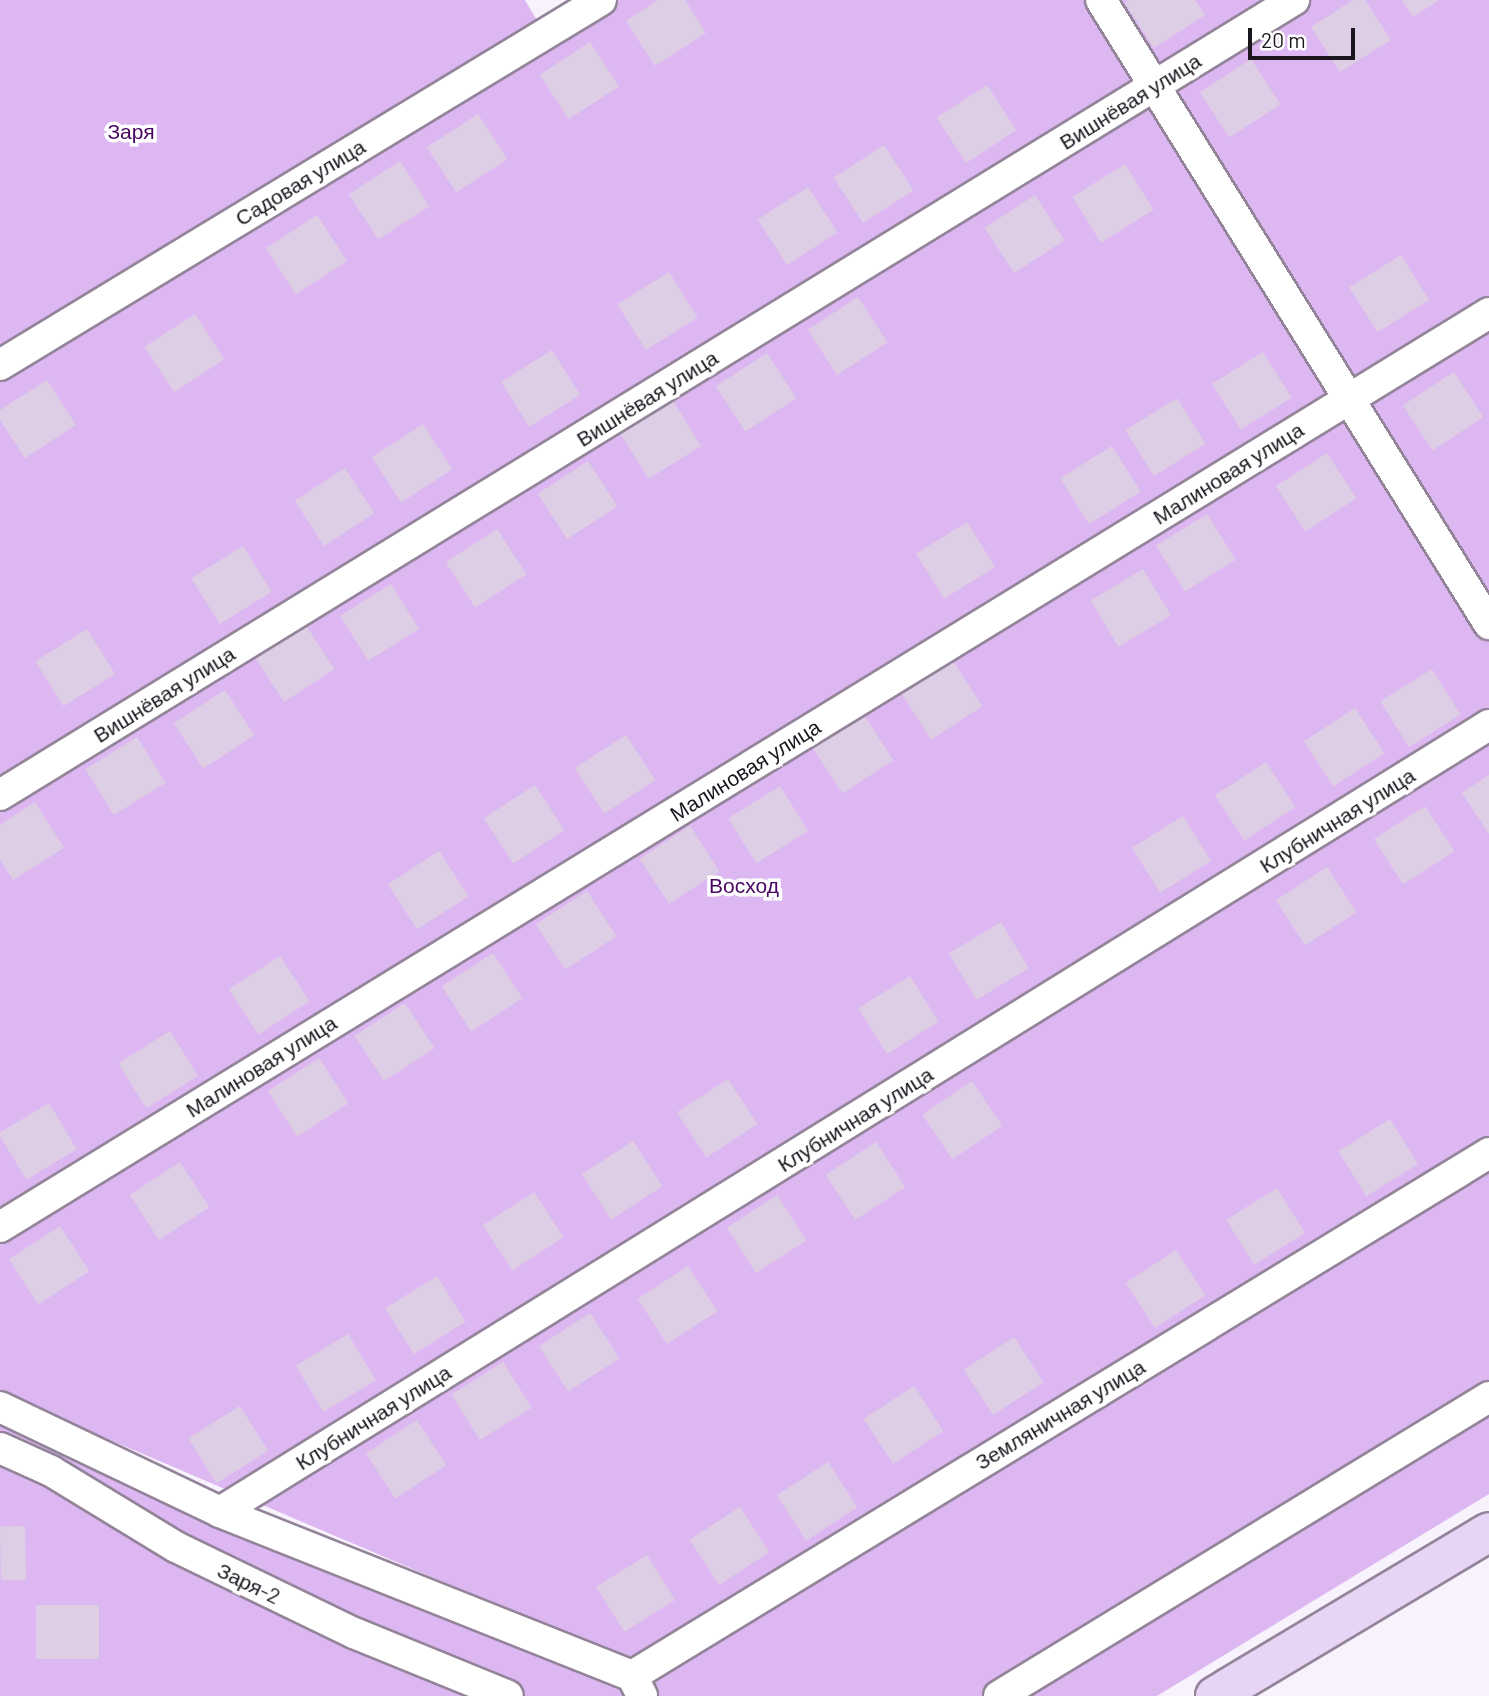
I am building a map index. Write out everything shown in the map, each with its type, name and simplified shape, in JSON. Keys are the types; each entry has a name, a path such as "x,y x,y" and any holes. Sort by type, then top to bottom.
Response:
{"highway":[{"path":"1215,1696 1489,1532"}],"street":[{"name":"Садовая улица","path":"0,365 601,0"},
{"path":"1101,0 1489,624"},
{"name":"Вишнёвая улица","path":"0,795 1294,0"},
{"name":"Малиновая улица","path":"0,1227 1489,313"},
{"name":"Клубничная улица","path":"220,1512 1489,725"},
{"name":"Земляничная улица","path":"637,1686 1489,1153"},
{"path":"999,1696 1489,1397"},
{"path":"0,1407 220,1512 637,1686"},
{"name":"Заря-2","path":"0,1448 51,1471 176,1548 354,1633 508,1696"}],"green space":[{"name":"Заря","path":"0,0 525,0 545,34 0,363"},
{"name":"Восход","path":"591,0 1489,0 1489,1494 1157,1696 658,1696 633,1663 0,1393 0,377"},
{"path":"0,1398 632,1676 643,1696 0,1696"}],"building":[{"path":"658,0 685,0 706,33 655,66 626,21"},
{"path":"1129,0 1195,0 1205,15 1154,48 1125,3"},
{"path":"1353,0 1365,0 1391,40 1340,72 1311,27"},
{"path":"1402,0 1439,0 1413,17"},
{"path":"590,42 619,86 569,119 540,75"},
{"path":"1251,59 1280,104 1229,138 1200,92"},
{"path":"987,85 1016,130 966,163 937,118"},
{"path":"478,114 507,159 456,193 427,147"},
{"path":"884,145 913,190 863,223 834,178"},
{"path":"400,161 429,206 378,240 349,194"},
{"path":"1125,164 1154,210 1101,243 1072,197"},
{"path":"808,187 837,232 787,265 758,220"},
{"path":"1035,195 1064,240 1014,273 985,228"},
{"path":"317,215 347,261 296,294 266,248"},
{"path":"1401,255 1429,300 1377,332 1349,287"},
{"path":"669,272 698,318 646,350 617,304"},
{"path":"858,297 887,342 837,375 808,330"},
{"path":"195,314 224,359 174,392 145,347"},
{"path":"552,350 580,395 529,427 501,382"},
{"path":"1263,352 1292,398 1241,430 1212,384"},
{"path":"767,353 796,398 745,432 716,386"},
{"path":"1454,372 1483,417 1432,451 1403,405"},
{"path":"47,380 76,425 25,458 0,420 0,410"},
{"path":"1177,398 1206,444 1154,476 1125,430"},
{"path":"673,401 701,446 649,479 620,434"},
{"path":"423,424 452,469 401,503 372,457"},
{"path":"1112,446 1141,492 1089,524 1060,478"},
{"path":"1327,453 1356,498 1305,532 1276,486"},
{"path":"588,461 617,506 567,539 538,494"},
{"path":"345,468 374,513 324,546 295,501"},
{"path":"1207,514 1236,560 1185,592 1156,546"},
{"path":"967,522 995,567 944,599 916,554"},
{"path":"497,529 526,574 475,608 446,562"},
{"path":"243,546 272,592 220,624 191,578"},
{"path":"1143,569 1171,615 1119,647 1091,600"},
{"path":"391,584 419,629 368,661 340,616"},
{"path":"305,624 334,669 284,702 255,657"},
{"path":"87,629 115,674 63,706 35,661"},
{"path":"953,661 982,706 931,740 902,694"},
{"path":"1432,669 1461,715 1409,747 1380,701"},
{"path":"225,690 254,735 203,769 174,723"},
{"path":"1355,708 1384,753 1333,787 1304,741"},
{"path":"864,715 893,760 842,794 813,748"},
{"path":"626,735 655,780 604,814 575,768"},
{"path":"137,737 166,783 114,815 85,769"},
{"path":"1266,762 1295,807 1244,841 1215,795"},
{"path":"1489,775 1489,834 1462,793"},
{"path":"535,785 564,830 513,864 484,818"},
{"path":"780,786 808,831 756,863 728,818"},
{"path":"35,802 64,848 13,880 0,860 0,825"},
{"path":"1425,806 1454,851 1403,885 1374,839"},
{"path":"1183,816 1211,861 1160,893 1132,848"},
{"path":"690,826 719,871 669,904 640,859"},
{"path":"439,851 468,896 417,930 388,884"},
{"path":"1327,867 1356,912 1305,946 1276,900"},
{"path":"587,891 616,936 565,970 536,924"},
{"path":"1001,922 1029,968 977,1000 949,953"},
{"path":"493,953 522,998 471,1032 442,986"},
{"path":"280,956 309,1001 258,1035 229,989"},
{"path":"910,976 939,1022 887,1054 858,1008"},
{"path":"405,1003 434,1048 384,1081 355,1036"},
{"path":"170,1031 198,1076 146,1108 118,1063"},
{"path":"319,1058 348,1103 297,1137 268,1091"},
{"path":"728,1079 757,1124 706,1158 677,1112"},
{"path":"972,1081 1002,1126 952,1159 922,1115"},
{"path":"49,1103 77,1149 26,1180 0,1132"},
{"path":"1390,1119 1418,1164 1366,1196 1338,1151"},
{"path":"633,1141 662,1186 611,1220 582,1174"},
{"path":"876,1142 905,1187 855,1220 826,1175"},
{"path":"180,1162 209,1207 159,1240 130,1195"},
{"path":"1277,1188 1305,1233 1254,1265 1226,1220"},
{"path":"534,1192 563,1237 512,1271 483,1225"},
{"path":"777,1195 806,1240 756,1273 727,1228"},
{"path":"60,1226 89,1271 38,1305 9,1259"},
{"path":"1176,1250 1205,1295 1155,1328 1126,1283"},
{"path":"688,1266 717,1311 667,1344 638,1299"},
{"path":"437,1276 466,1322 414,1354 385,1308"},
{"path":"590,1313 619,1358 568,1392 539,1346"},
{"path":"348,1334 376,1380 324,1412 296,1365"},
{"path":"1014,1337 1043,1382 993,1415 964,1370"},
{"path":"503,1362 532,1408 480,1440 451,1394"},
{"path":"914,1386 943,1431 893,1464 864,1419"},
{"path":"240,1406 268,1451 216,1483 188,1438"},
{"path":"417,1420 446,1465 395,1499 366,1453"},
{"path":"828,1462 857,1507 806,1541 777,1495"},
{"path":"740,1507 769,1552 719,1585 690,1540"},
{"path":"0,1526 25,1526 26,1580 1,1580"},
{"path":"647,1555 675,1600 624,1632 596,1587"},
{"path":"36,1605 99,1605 99,1659 36,1659"}]}
